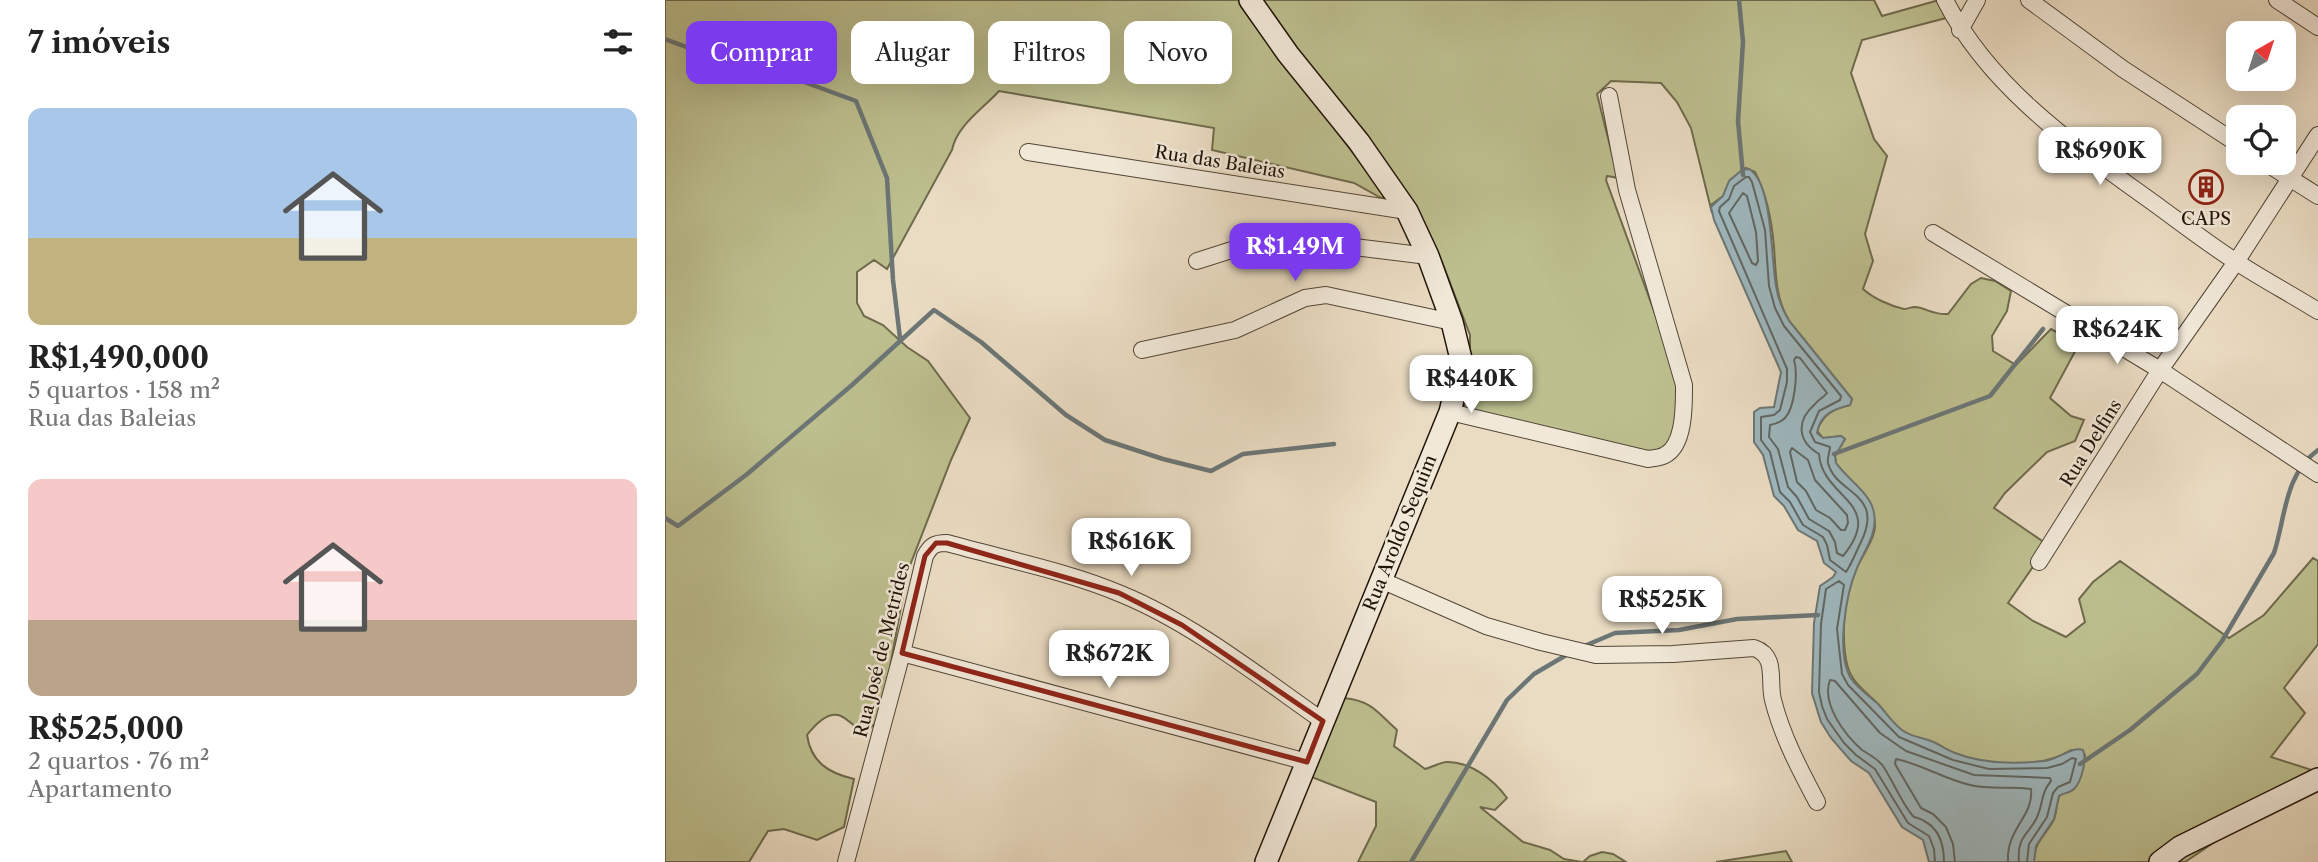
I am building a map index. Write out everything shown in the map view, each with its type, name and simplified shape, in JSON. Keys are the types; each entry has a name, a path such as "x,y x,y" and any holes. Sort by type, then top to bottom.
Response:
{"street":[{"name":"Rua Aroldo Sequim","path":"1250,0 1359,142 1407,211 1428,256 1452,322 1462,363 1450,412 1266,862"},
{"path":"1945,0 1960,30 1987,64 2023,102 2085,154 2236,262 2318,311"},
{"path":"1960,30 1977,0"},
{"path":"2029,0 2123,69 2226,136"},
{"path":"2277,0 2318,27"},
{"path":"1450,412 1648,459 1668,454 1675,445 1685,413 1684,385 1627,190 1609,96"},
{"name":"Rua Delfins","path":"2039,562 2160,370 2236,262 2318,135"},
{"name":"Rua das Baleias","path":"1028,152 1407,211"},
{"path":"2285,175 2318,196"},
{"path":"1933,233 2160,370 2318,474"},
{"path":"1197,261 1272,237 1428,256"},
{"path":"1142,350 1235,330 1305,299 1326,295 1452,322"},
{"name":"Rua José de Metrides","path":"846,862 925,556 936,543 1080,580 1152,608 1229,656 1323,721"},
{"path":"1381,580 1486,626 1596,654 1672,654 1754,648 1763,651 1769,658 1773,701 1794,758 1817,802"},
{"path":"902,653 1307,762"},
{"path":"2160,862 2180,847 2318,779"}],"highlighted area":[{"path":"936,543 947,543 1119,593 1182,625 1323,721 1307,762 902,653 925,556"}],"green space":[{"path":"665,0 1238,0 1386,197 1381,198 1354,183 1212,150 1214,128 999,91 959,133 887,269 874,260 857,272 857,303 864,316 883,325 907,347 928,361 970,418 907,573 881,718 866,732 841,716 831,715 813,727 807,735 812,752 822,765 854,779 844,827 817,840 784,829 768,831 749,862 665,862"},
{"path":"1257,0 1874,0 1882,16 1939,0 1946,18 1862,40 1851,73 1874,139 1887,156 1865,234 1873,261 1863,289 1899,308 1915,307 1948,314 1971,284 1981,278 1995,281 2011,291 2007,311 1992,336 1993,351 2016,365 2051,329 2079,344 2050,398 2071,416 2084,420 2075,441 2047,452 2005,493 1994,508 2048,545 2008,603 2033,621 2066,637 2085,622 2079,599 2093,582 2120,561 2229,638 2264,615 2313,558 2318,561 2318,644 2284,688 2305,713 2271,757 2318,772 2185,862 2034,862 2037,845 2055,818 2059,796 2070,791 2082,770 2085,755 2071,750 2045,760 2015,764 1985,761 1957,754 1900,729 1856,682 1849,670 1844,642 1847,600 1856,569 1871,542 1874,515 1861,491 1836,463 1835,456 1845,439 1841,436 1823,438 1817,431 1826,416 1850,405 1852,399 1790,322 1781,304 1770,218 1755,172 1746,168 1730,180 1723,196 1711,205 1712,213 1691,128 1677,102 1661,83 1611,81 1597,94 1618,178 1607,176 1606,180 1665,341 1679,396 1674,434 1657,458 1463,411 1470,384 1470,335 1442,262 1398,183"},
{"path":"1344,698 1368,705 1379,713 1397,730 1394,746 1425,769 1443,763 1455,763 1472,768 1488,778 1507,798 1495,810 1480,807 1523,842 1550,850 1564,859 1582,862 1358,862 1376,826 1376,802 1309,776"},
{"path":"1786,851 1792,862 1716,862"},
{"path":"1602,852 1613,854 1626,862 1583,862"}],"water":[{"path":"1749,169 1757,177 1767,205 1776,286 1783,309 1790,322 1852,399 1850,405 1825,417 1817,433 1823,438 1841,436 1845,439 1835,456 1836,463 1864,493 1872,506 1875,520 1872,535 1853,579 1846,607 1843,638 1850,677 1902,730 1965,757 2010,763 2033,762 2049,760 2078,749 2083,750 2084,764 2079,781 2072,790 2059,796 2054,819 2036,846 2034,862 1929,862 1923,840 1902,827 1869,773 1851,761 1821,722 1812,693 1814,623 1820,586 1836,572 1824,563 1817,541 1798,530 1784,506 1774,496 1763,455 1754,442 1754,412 1760,408 1774,407 1781,372 1714,220 1711,207 1723,196 1729,181 1742,170"}],"waterway":[{"path":"1739,0 1743,42 1738,121 1743,175"},
{"path":"665,39 711,56 796,79 856,101 887,178 893,280 900,338"},
{"path":"665,518 678,526 746,475 852,385 934,310 981,342 1066,415 1105,440 1211,471 1243,454 1334,444"},
{"path":"1834,454 1990,396 2043,329"},
{"path":"2080,764 2130,730 2197,674 2222,641 2274,553 2292,484 2298,471 2318,450"},
{"path":"1582,647 1615,633 1679,630 1737,619 1818,615"},
{"path":"1411,862 1507,700 1534,674 1568,654"}],"place":[{"name":"CAPS","path":"2206,187"}]}
